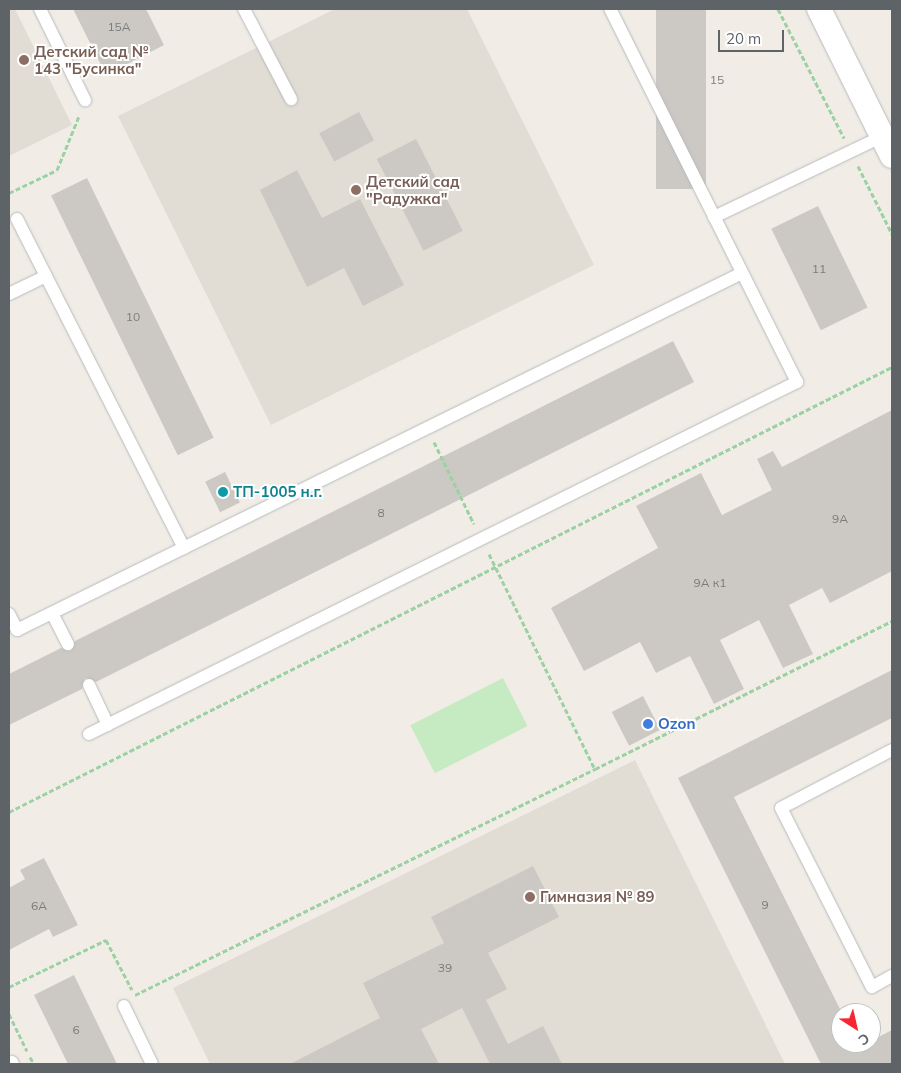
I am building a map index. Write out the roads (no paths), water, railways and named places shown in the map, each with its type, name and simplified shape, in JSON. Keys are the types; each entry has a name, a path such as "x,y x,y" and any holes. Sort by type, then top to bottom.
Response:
{"street":[{"path":"819,9 887,146"}],"lane":[{"path":"40,9 86,100"},
{"path":"244,9 291,99"},
{"path":"89,734 797,382 610,9"},
{"path":"714,218 851,152 887,146"},
{"path":"17,219 184,548"},
{"path":"9,614 17,630 742,273"},
{"path":"9,294 46,276"},
{"path":"52,613 68,644"},
{"path":"89,685 108,724"},
{"path":"892,750 781,808 872,987 892,976"},
{"path":"124,1006 152,1064"}],"place":[{"name":"Детский сад № 143 \"Бусинка\"","path":"24,60"},
{"name":"Детский сад \"Радужка\"","path":"356,190"},
{"name":"ТП-1005 н.г.","path":"223,492"},
{"name":"Ozon","path":"648,724"},
{"name":"Гимназия № 89","path":"530,897"}]}
